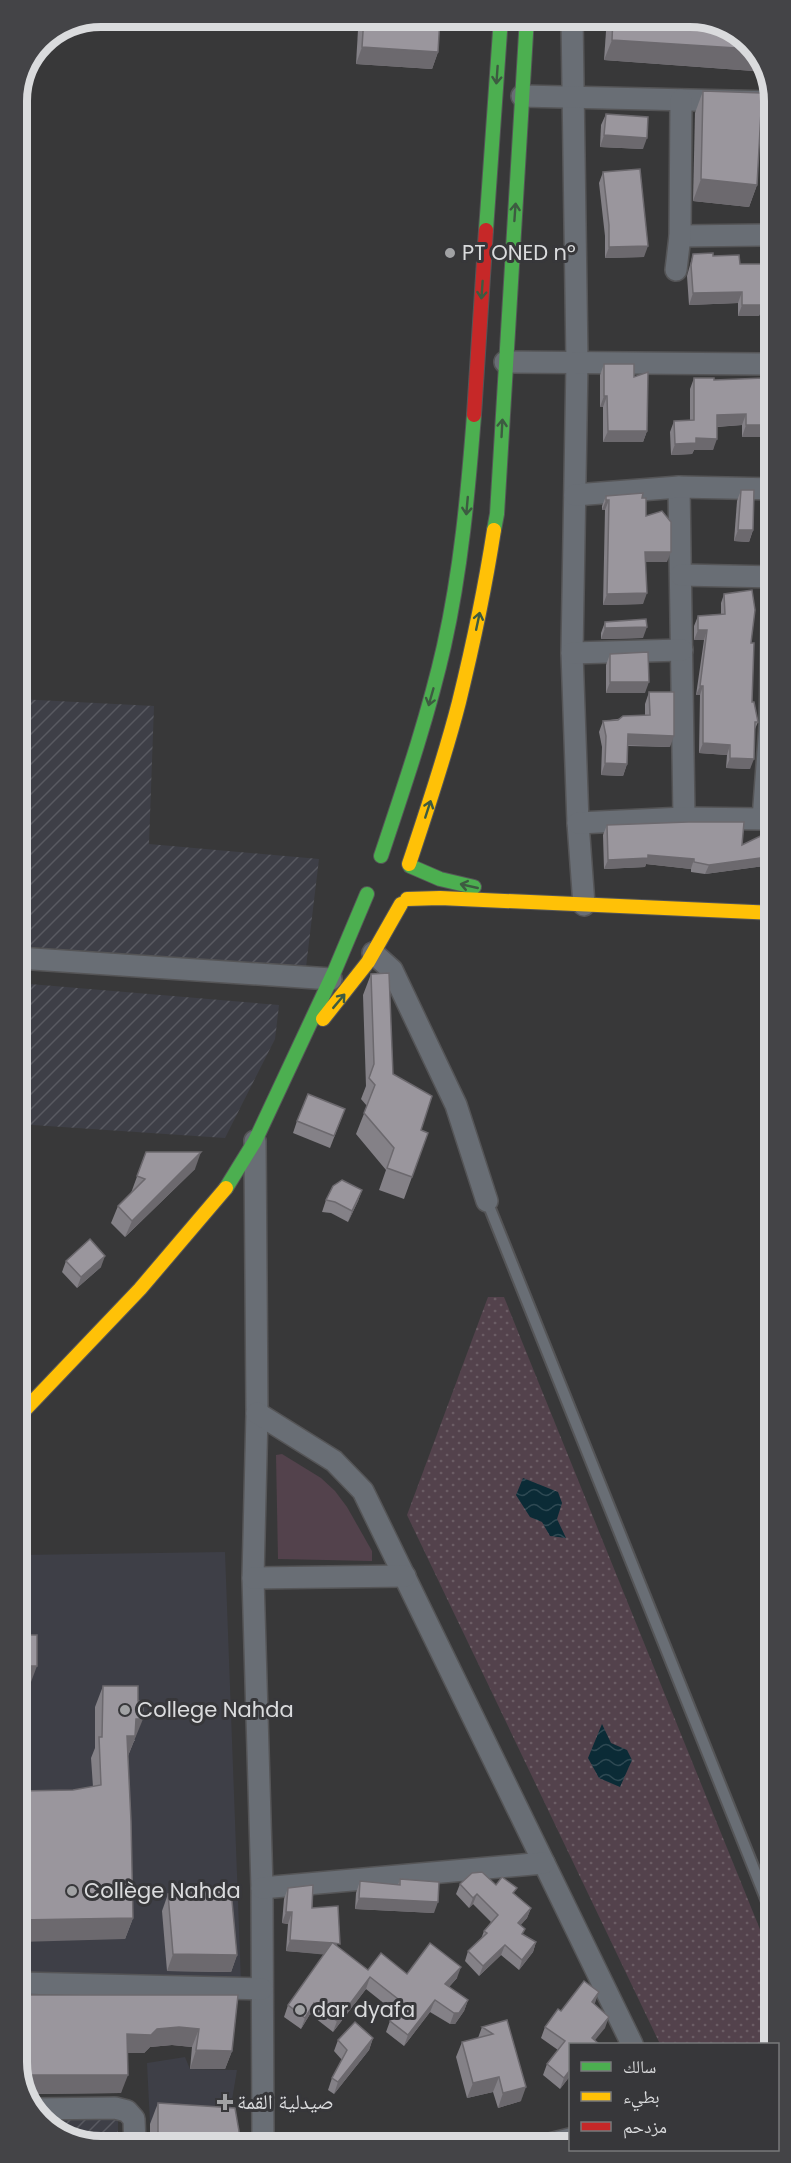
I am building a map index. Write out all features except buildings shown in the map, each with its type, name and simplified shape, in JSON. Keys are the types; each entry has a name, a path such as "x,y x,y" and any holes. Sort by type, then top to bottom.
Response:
{"main road":[{"path":"369,865 381,856 434,689 461,553 467,510 500,27"},
{"path":"300,1045 349,988 373,954 414,886 415,879 410,865 459,702 485,587 497,514 526,27"},
{"path":"381,856 396,856 440,879 546,904"},
{"path":"27,1407 140,1289 232,1181 255,1141 331,979 367,894 363,879"},
{"path":"367,894 382,905 440,898 764,914"}],"street":[{"path":"572,27 577,362 572,653 578,823 584,905"},
{"path":"522,96 764,102"},
{"path":"676,270 680,236 681,100"},
{"path":"680,236 764,235"},
{"path":"505,362 764,364"},
{"path":"575,495 679,487 764,489"},
{"path":"679,487 684,818"},
{"path":"681,575 764,577"},
{"path":"572,653 682,650"},
{"path":"578,823 684,818 764,819"},
{"path":"373,954 392,970 456,1105 487,1201"},
{"path":"27,959 331,979"},
{"path":"255,1141 257,1413 253,1578 262,1888 263,2136"},
{"path":"257,1413 334,1461 363,1491 632,2043"},
{"path":"253,1578 405,1576"},
{"path":"262,1888 544,1863"},
{"path":"27,1983 262,1989"},
{"path":"44,2109 115,2108 127,2111 134,2119 135,2136"}],"lane":[{"path":"487,1201 764,1894"}],"shaded area":[{"path":"27,699 154,706 149,844 319,859 306,967 27,947"},
{"path":"27,984 279,1005 275,1039 225,1138 27,1125"},
{"path":"488,1297 504,1297 764,1939 764,2043 660,2043 407,1515"},
{"path":"282,1454 321,1478 335,1491 347,1507 372,1551 372,1561 278,1559 276,1455"},
{"name":"College Nahda","path":"225,1552 241,1982 27,1975 27,1555"},
{"path":"185,2057 190,2069 237,2070 227,2130 150,2124 147,2063"},
{"path":"52,2118 118,2118 118,2136 96,2136 72,2130"}],"water":[{"path":"523,1478 558,1492 562,1503 557,1519 566,1538 550,1536 542,1522 530,1517 516,1495"},
{"path":"602,1724 611,1743 627,1750 632,1760 620,1787 599,1778 588,1758"}],"traffic: fast":[{"path":"486,230 500,27"},
{"path":"494,530 497,514 526,27"},
{"path":"381,856 423,725 444,646 463,531 474,415"},
{"path":"410,866 440,879 474,887"},
{"path":"226,1188 255,1141 335,970 367,894"}],"traffic: slow":[{"path":"409,864 459,702 494,530"},
{"path":"407,899 440,898 764,913"},
{"path":"323,1019 368,962 401,904"},
{"path":"27,1408 140,1289 226,1188"}],"traffic: jam":[{"path":"474,415 486,230"}],"place":[{"name":"PT ONED n°","path":"450,253"},
{"name":"College Nahda","path":"125,1710"},
{"name":"Collège Nahda","path":"72,1891"},
{"name":"dar dyafa","path":"300,2010"},
{"name":"صيدلية القمة","path":"225,2102"}]}
